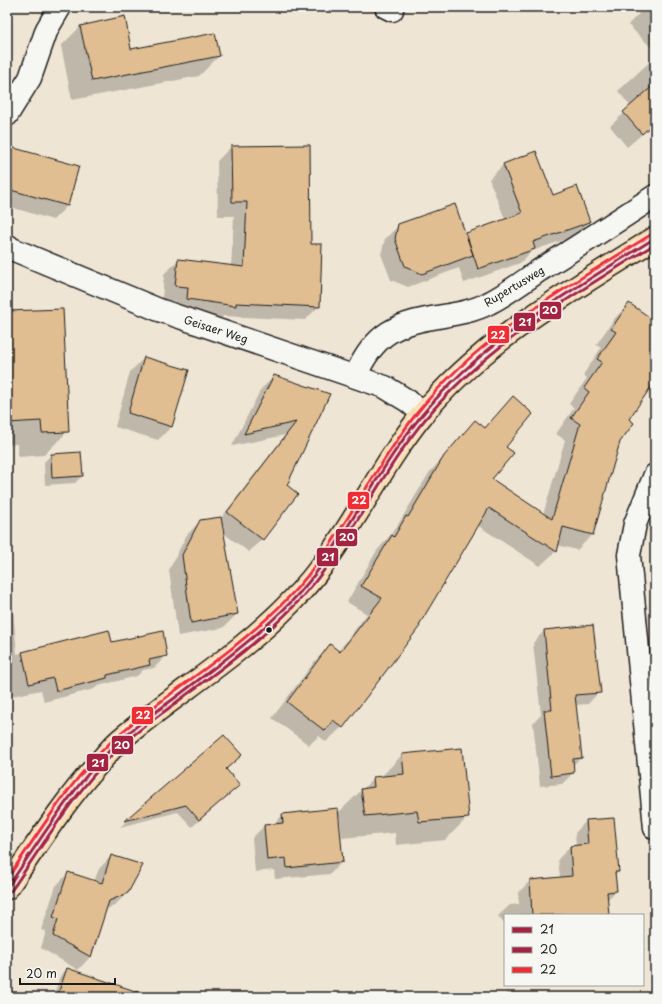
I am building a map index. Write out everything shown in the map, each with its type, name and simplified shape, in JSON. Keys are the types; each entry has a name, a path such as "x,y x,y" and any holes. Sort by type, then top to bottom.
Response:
{"main road":[{"path":"7,888 82,782 119,742 249,642 316,576 384,468 423,414 468,366 507,335 655,238"}],"street":[{"path":"7,115 30,78 47,29 60,7"},
{"name":"Rupertusweg","path":"356,376 362,361 372,347 402,324 417,320 451,315 489,303 655,196"},
{"name":"Geisaer Weg","path":"7,245 12,249 159,310 385,387 408,401 423,414"},
{"path":"655,475 635,524 630,555 655,828"}],"building":[{"path":"125,16 131,49 215,33 220,56 92,81 80,26"},
{"path":"655,84 655,122 642,134 623,112"},
{"path":"310,145 311,244 322,244 320,307 236,303 236,306 187,299 188,287 175,286 178,259 244,267 247,202 232,202 231,146"},
{"path":"7,146 79,166 68,206 7,189"},
{"path":"536,151 553,195 577,186 590,222 533,242 535,249 478,269 466,233 522,213 503,164"},
{"path":"455,204 473,255 422,274 405,266 395,239 398,224"},
{"path":"629,303 655,321 655,381 629,419 634,423 620,442 593,535 563,527 557,552 489,508 419,625 420,626 343,728 333,720 325,731 287,702 330,644 340,652 382,598 361,586 392,535 394,537 406,516 408,517 444,456 475,420 485,428 513,396 533,414 506,447 514,453 492,479 552,519 580,424 571,418 589,392 584,388 602,362 597,359 616,332 611,329"},
{"path":"63,309 69,432 42,433 41,421 7,423 7,311"},
{"path":"144,357 189,370 172,427 128,413"},
{"path":"274,375 330,394 287,485 298,494 263,540 227,512 296,422 244,434"},
{"path":"81,452 83,476 52,478 51,454"},
{"path":"221,517 238,614 191,623 182,555 200,520"},
{"path":"593,625 601,693 575,695 582,758 573,759 574,773 551,776 544,710 552,710 544,630"},
{"path":"109,630 112,642 163,631 167,656 149,660 150,665 107,675 107,678 56,691 53,678 29,684 22,652"},
{"path":"224,735 242,755 226,769 240,785 199,820 186,805 124,821"},
{"path":"462,748 469,818 419,822 417,811 365,816 361,789 374,787 373,777 404,774 402,754"},
{"path":"338,808 343,862 287,868 286,858 267,860 264,825 283,823 282,814"},
{"path":"614,818 619,872 615,872 617,891 607,892 609,914 532,914 530,880 572,876 570,846 588,844 586,820"},
{"path":"111,855 143,865 128,893 109,901 91,957 53,936 58,919 53,917 68,872 102,883"},
{"path":"67,968 141,993 140,997 57,997"}],"transit line":[{"name":"22","path":"7,879 70,788 98,755 135,721 246,637 274,612 306,578 339,532 400,436 441,385 468,359 527,314 652,234"},
{"name":"21","path":"7,888 72,794 101,759 138,725 206,675 250,640 278,615 310,581 343,534 404,438 446,388 501,339 562,297 655,238"},
{"name":"20","path":"11,891 49,835 104,763 127,740 254,643 293,607 330,562 409,440 451,390 505,343 534,322 655,244"}]}
